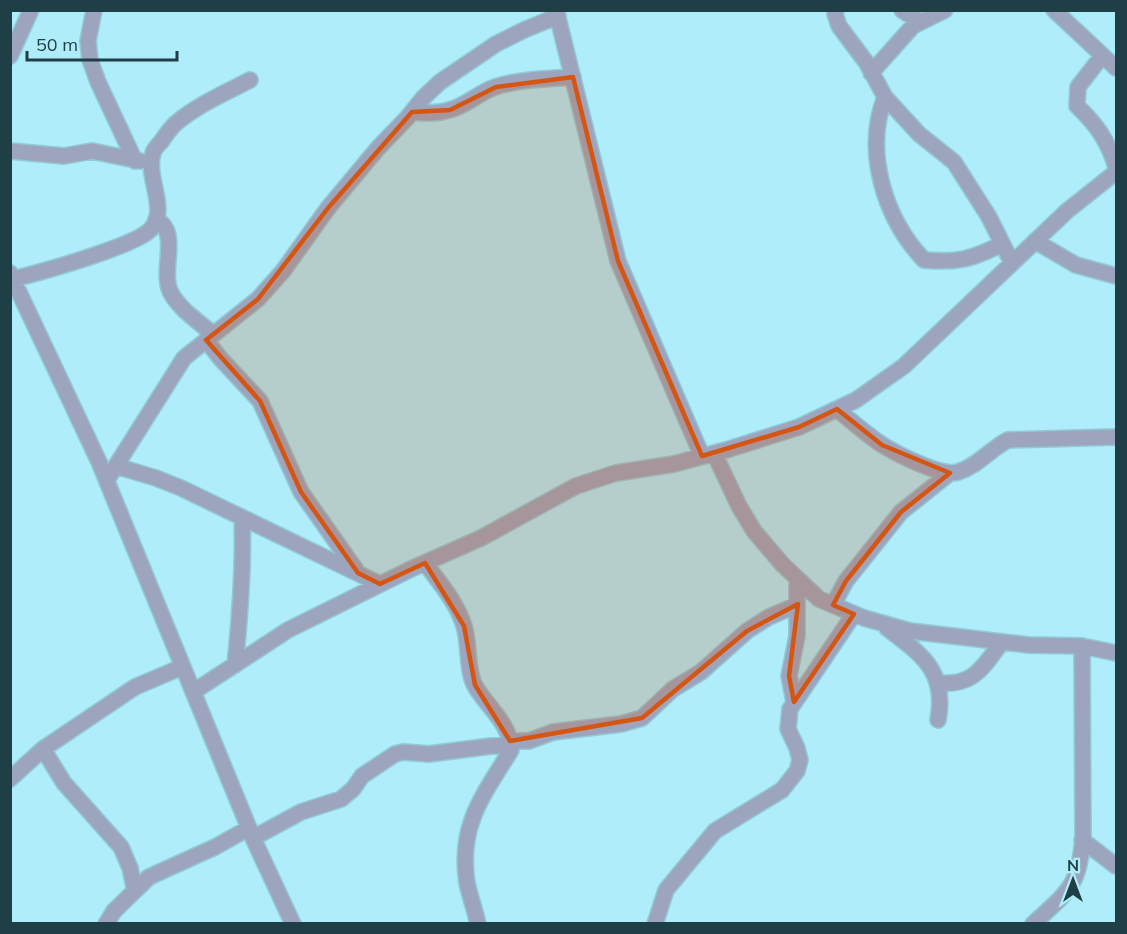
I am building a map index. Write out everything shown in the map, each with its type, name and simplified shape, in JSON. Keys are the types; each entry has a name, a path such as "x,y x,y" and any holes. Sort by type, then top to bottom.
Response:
{"street":[{"path":"10,56 31,10"},
{"path":"94,10 88,41 90,60 135,160"},
{"path":"836,10 839,26 866,62 885,97 919,134 954,162 989,217 1012,263"},
{"path":"902,10 920,22"},
{"path":"871,73 913,26 945,10"},
{"path":"1054,10 1116,69"},
{"path":"107,480 184,358 258,299 283,271 327,208 423,98 440,82 496,44 557,13 618,261 708,455 754,531 782,564 819,599 854,614 910,631 1029,645 1082,646 1116,653"},
{"path":"193,692 288,630 481,538 576,486 616,473 674,464 708,455 799,426 856,400 904,366 1035,241 1116,170 1110,148 1095,123 1077,106 1078,87 1102,56"},
{"path":"412,112 450,110 480,93 519,82 573,77"},
{"path":"250,80 204,104 174,125 153,152 151,173 157,203 156,219 150,230 138,238 107,251 13,286 107,480 251,833 293,924"},
{"path":"885,97 878,114 877,157 884,192 911,246 924,260 950,262 978,256 1002,244"},
{"path":"10,151 64,156 92,151 152,163"},
{"path":"156,219 164,224 167,230 169,242 166,278 171,293 210,337 220,358 260,401 301,492 358,573"},
{"path":"1035,241 1076,265 1116,276"},
{"path":"837,409 882,445 941,473 956,473 982,460 1008,440 1116,437"},
{"path":"116,466 156,478 381,584"},
{"path":"833,605 846,581 901,512 951,473"},
{"path":"235,665 242,590 242,518"},
{"path":"425,563 442,586 464,626 475,685 493,710 511,743 511,750 480,800 468,830 467,883 478,924"},
{"path":"794,702 789,676 797,636 797,578"},
{"path":"106,924 114,912 149,878 215,847 301,812 341,800 362,776 395,754 403,752 429,754 529,741 553,732 621,724 642,718 673,689 701,672 747,631 769,617 797,604"},
{"path":"655,924 666,890 715,831 782,790 797,771 800,760 787,722 790,709 854,614"},
{"path":"881,623 926,660 937,678 940,697 938,720"},
{"path":"938,682 952,684 964,682 983,667 1002,642"},
{"path":"1034,924 1061,899 1074,882 1081,863 1082,646"},
{"path":"10,779 43,749 135,687 182,667"},
{"path":"43,749 64,783 120,847 130,868 135,891"},
{"path":"1082,840 1116,867"}],"highlighted area":[{"path":"573,77 618,261 702,456 799,427 837,409 882,445 950,473 901,512 846,581 833,605 854,614 794,702 789,676 798,604 747,631 642,718 510,741 475,685 464,626 425,563 380,584 358,573 301,492 260,401 206,340 258,299 328,208 412,112 450,110 496,87"}]}
